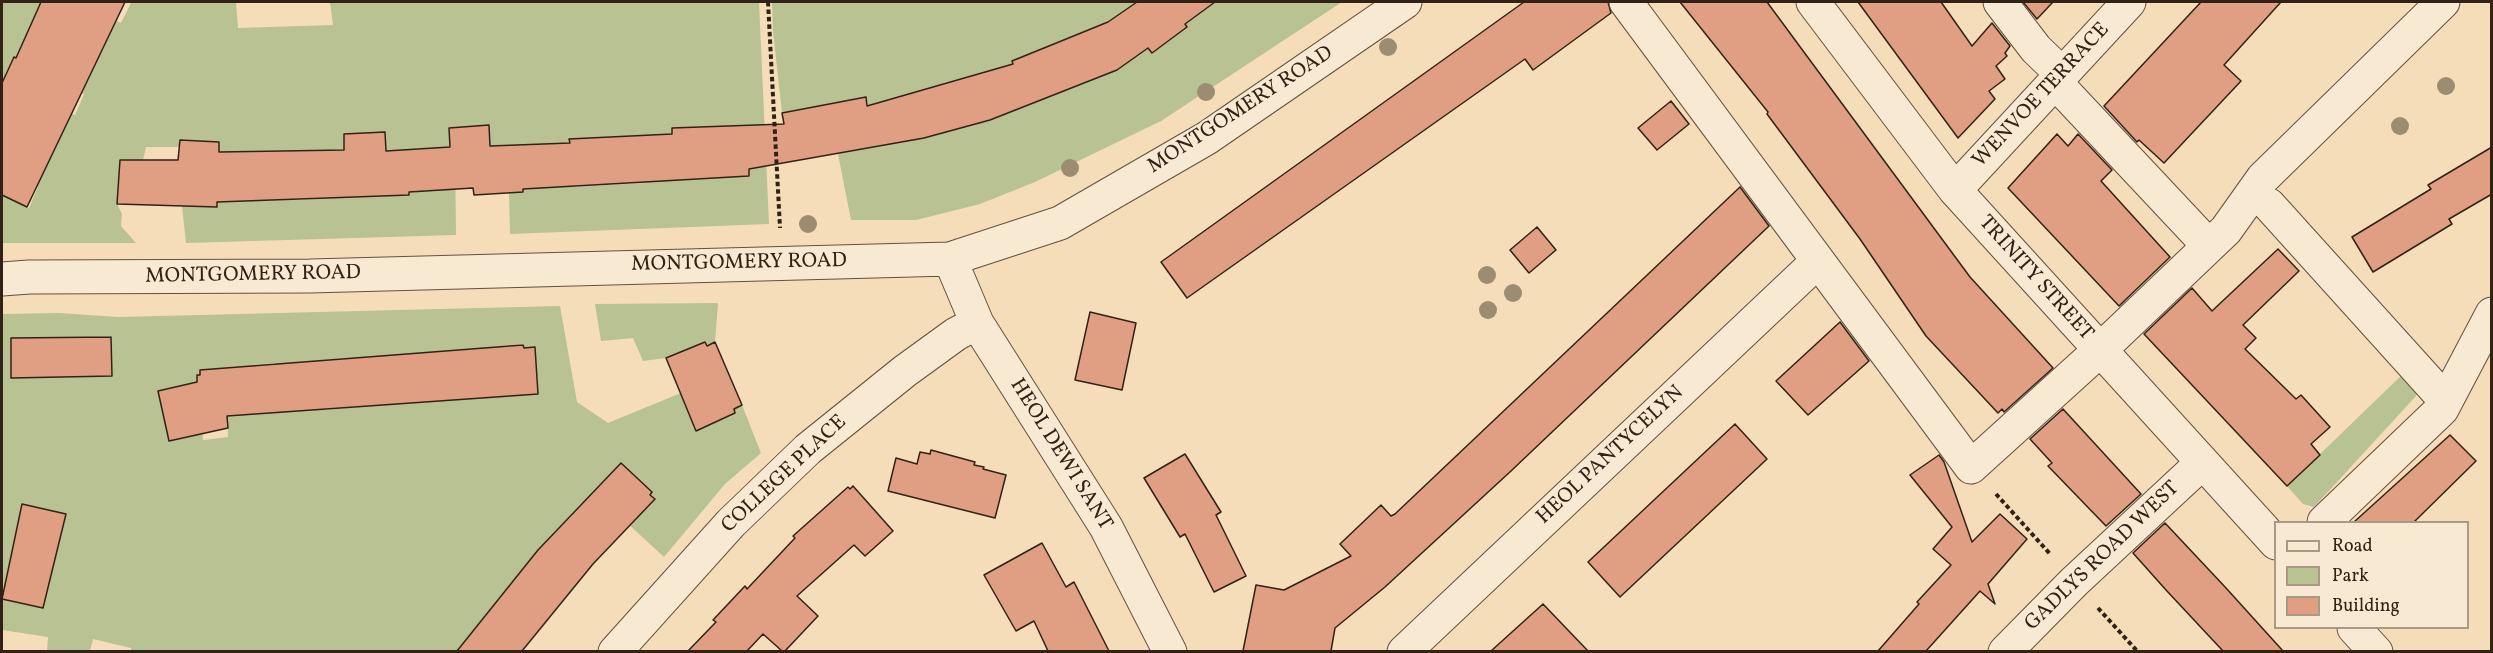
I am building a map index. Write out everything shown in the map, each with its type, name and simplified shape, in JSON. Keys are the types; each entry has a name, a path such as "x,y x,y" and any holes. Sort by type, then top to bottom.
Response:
{"street":[{"name":"MONTGOMERY ROAD","path":"2,279 29,276 310,276 950,259 1070,217 1207,138 1405,2"},
{"path":"1626,2 1971,467 2099,351 2226,230 2263,178 2443,2"},
{"name":"TRINITY STREET","path":"1813,2 1955,190 2274,541"},
{"path":"2000,2 2058,78 2209,246"},
{"name":"WENVOE TERRACE","path":"1955,190 2129,2"},
{"path":"2269,205 2444,405"},
{"name":"HEOL DEWI SANT","path":"950,259 977,323 1106,527 1170,651"},
{"name":"HEOL PANTYCELYN","path":"1404,651 1818,261"},
{"path":"2444,405 2492,314"},
{"name":"COLLEGE PLACE","path":"615,651 731,523 808,450 905,371 956,334 977,323"},
{"path":"2325,521 2444,405 2492,363"},
{"name":"GADLYS ROAD WEST","path":"2005,651 2074,582 2202,463"},
{"path":"2356,629 2376,651"}],"path":[{"path":"768,2 782,262"}],"green space":[{"path":"2,2 75,2 121,23 131,3 128,2 236,2 238,28 333,25 330,2 759,2 769,224 510,234 509,193 523,192 523,186 490,146 488,125 449,128 450,151 455,151 456,235 186,243 182,206 217,207 219,142 180,140 179,147 146,147 143,160 120,161 117,204 122,214 121,226 136,243 2,243 2,195 29,208 38,187 20,179 63,131 2,103","holes":["37,12 53,13 108,38 101,54 82,45 65,86 84,94 75,115 7,83 9,78 5,74 14,57 19,59","746,125 749,176 675,180 707,127","385,132 386,151 429,148 431,189 409,190 409,195 364,197 363,189 346,190 344,134","642,136 645,183 572,187 569,139","321,150 322,199 248,201 246,151"]},
{"path":"772,2 1137,2 1115,17 1141,53 1148,48 1152,53 1186,27 1185,24 1211,4 1210,2 1342,2 1161,121 1035,182 980,204 916,220 851,220 837,149 847,152 870,148 874,143 866,98 782,113","holes":["1085,32 1103,76 1081,85 1079,81"]},
{"path":"718,303 715,342 666,358 643,361 633,338 601,341 595,304"},
{"path":"560,306 577,402 608,423 681,393 696,431 735,414 734,409 742,405 761,453 725,484 664,557 627,523 654,499 650,495 652,492 621,463 565,522 475,631 500,651 131,652 131,648 93,639 90,651 47,651 48,637 2,630 2,599 43,608 65,514 22,504 2,595 2,314 59,313 118,317","holes":["111,337 112,376 11,378 11,338","523,344 524,348 534,347 538,394 453,400 449,357 502,351 502,346","348,358 411,402 325,410 321,367 326,360","275,363 276,367 227,415 228,437 203,440 197,376 200,375 200,370 224,368 254,370 254,365","188,384 200,434 170,441 158,391"]},
{"path":"2406,371 2418,388 2416,396 2314,507 2303,504 2287,486"}],"building":[{"path":"41,2 125,2 27,207 2,195 2,83"},
{"path":"1137,2 1215,2 1185,24 1187,27 1152,53 1148,48 1117,70 990,120 924,138 749,169 749,176 523,189 523,192 474,195 473,188 409,192 409,195 217,202 217,207 117,204 120,160 178,160 180,140 219,142 219,152 344,150 344,134 385,132 386,151 450,147 449,128 489,125 490,146 570,143 569,139 672,134 672,128 784,124 782,113 866,97 867,106 1013,64 1012,61 1108,22"},
{"path":"1524,2 1608,2 1611,13 1533,70 1525,59 1187,298 1161,262"},
{"path":"1680,2 1767,2 1970,277 2053,368 2004,412 2002,409 1998,413 1926,336 1860,239 1767,114 1768,112"},
{"path":"1858,2 1941,2 1972,46 1992,23 2010,46 2005,53 2007,56 1996,66 2005,79 1989,91 1995,99 1958,138"},
{"path":"2023,2 2053,2 2037,19"},
{"path":"2201,2 2281,2 2224,65 2241,81 2164,163 2139,140 2137,142 2104,106"},
{"path":"1671,101 1689,124 1657,150 1638,128"},
{"path":"2057,134 2068,146 2078,134 2112,170 2101,181 2170,257 2119,306 2008,188"},
{"path":"2492,147 2492,194 2449,219 2452,224 2373,272 2352,237 2431,189 2428,185"},
{"path":"1740,187 1769,226 1511,471 1385,587 1335,628 1331,651 1243,651 1256,585 1284,590 1351,556 1340,544 1381,505 1391,516 1395,514"},
{"path":"1537,227 1556,250 1529,273 1510,250"},
{"path":"2278,249 2299,271 2243,325 2256,338 2245,349 2296,399 2301,395 2330,427 2311,444 2320,455 2287,486 2144,334 2192,288 2212,311"},
{"path":"1090,312 1136,323 1122,390 1075,380"},
{"path":"1840,322 1869,361 1808,415 1776,381"},
{"path":"111,337 112,376 11,378 11,338"},
{"path":"705,342 707,346 715,342 742,405 734,409 735,413 696,431 666,358"},
{"path":"523,345 524,348 535,347 538,394 227,416 228,428 169,441 158,391 197,382 200,370"},
{"path":"2063,409 2141,494 2106,526 2048,466 2052,463 2030,439"},
{"path":"1735,424 1767,459 1620,597 1588,562"},
{"path":"2450,435 2476,461 2415,521 2355,521"},
{"path":"931,450 975,462 974,465 984,467 983,469 1006,475 995,518 888,491 896,458 917,464 920,452 930,454"},
{"path":"1185,454 1221,512 1216,515 1246,576 1214,592 1185,534 1180,537 1144,478"},
{"path":"1939,455 1944,462 1972,542 2000,514 2027,539 1988,584 1995,604 1980,591 1926,651 1878,651 1919,604 1917,602 1951,565 1933,549 1952,527 1910,475"},
{"path":"621,463 652,492 650,495 655,499 593,564 522,651 457,651 538,550"},
{"path":"853,486 893,531 865,556 854,545 797,596 818,616 785,651 782,651 763,634 747,651 688,651 716,622 713,620 745,586 747,589 795,538 793,536 848,487 850,489"},
{"path":"22,504 66,514 43,608 2,599"},
{"path":"2165,523 2283,651 2223,651 2166,590 2133,553"},
{"path":"1042,543 1066,587 1074,582 1109,651 1048,651 1034,621 1016,631 984,575"},
{"path":"1543,604 1588,651 1491,651"}]}
